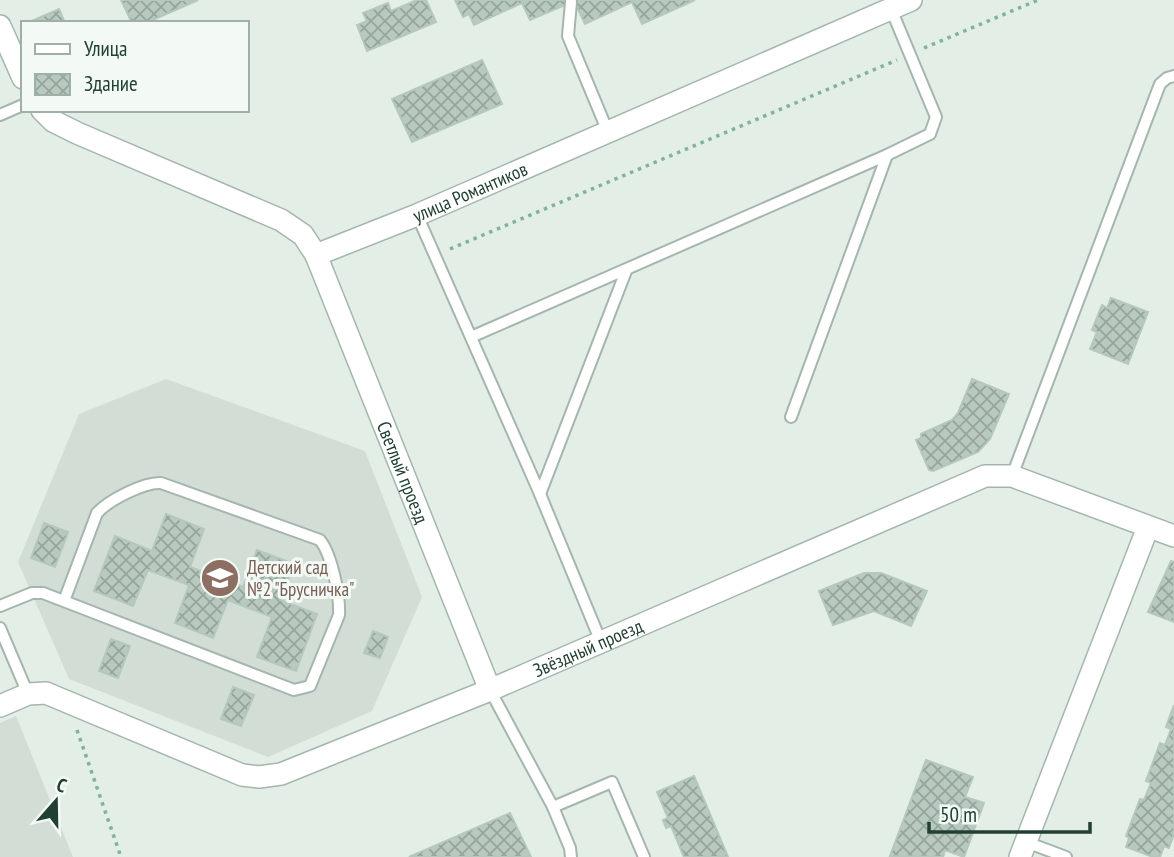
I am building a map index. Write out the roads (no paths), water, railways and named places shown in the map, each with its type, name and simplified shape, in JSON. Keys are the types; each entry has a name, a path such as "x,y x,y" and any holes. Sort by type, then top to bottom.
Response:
{"street":[{"name":"улица Романтиков","path":"316,255 417,215 879,11 911,0"},
{"path":"0,26 21,73"},
{"path":"44,112 53,121 77,132 281,220 303,235 316,255"},
{"name":"Светлый проезд","path":"316,255 490,690"},
{"name":"Звёздный проезд","path":"28,694 46,693 64,699 242,775 259,777 281,774 490,690 985,476 1012,476 1174,537"},
{"path":"1023,850 1148,527"},
{"path":"0,706 28,694"}],"lane":[{"path":"571,2 568,36 608,132"},
{"path":"471,337 626,271 930,134 936,117 910,54 879,11"},
{"path":"1012,476 1160,85 1167,78 1174,76"},
{"path":"0,115 21,106"},
{"path":"791,417 887,155"},
{"path":"417,215 540,494 601,642"},
{"path":"540,494 626,271"},
{"path":"0,606 32,593 43,593 294,690 310,686 339,615 326,548 320,540 152,482 104,505 97,513 64,601"},
{"path":"0,628 28,694"},
{"path":"490,690 553,807 570,848 571,857"},
{"path":"553,807 612,782 644,857"},
{"path":"1023,850 1066,857"}],"place":[{"name":"Детский сад №2 \"Брусничка\"","path":"220,578"}]}
